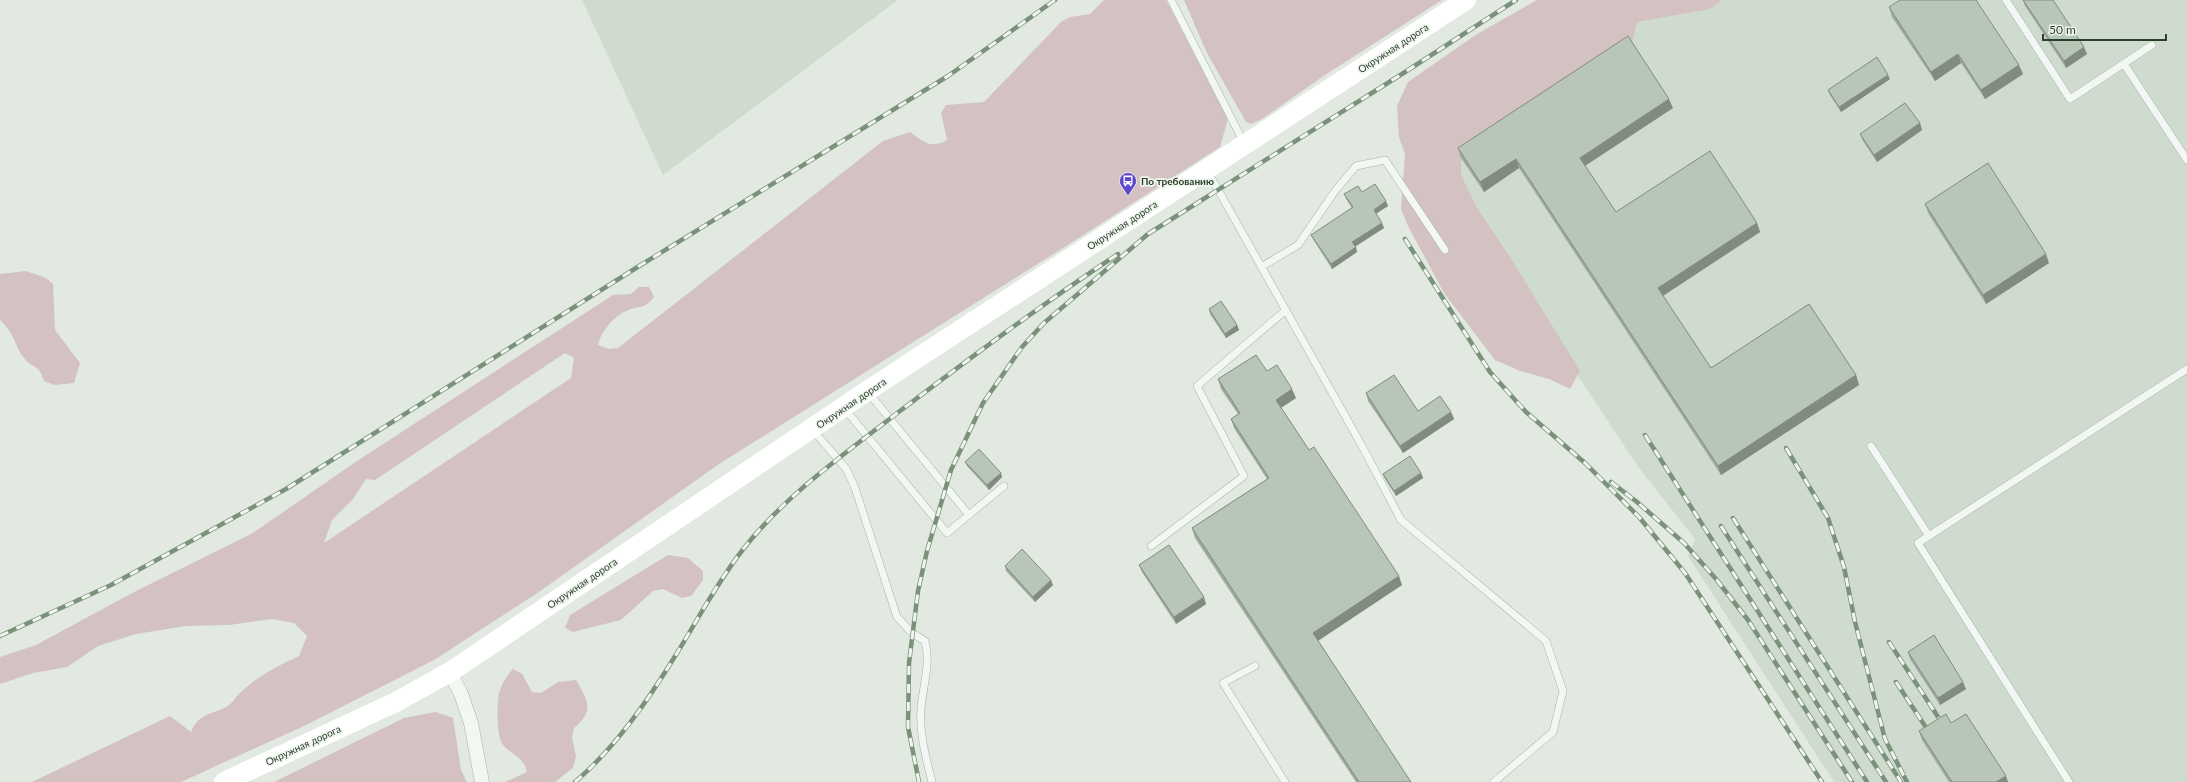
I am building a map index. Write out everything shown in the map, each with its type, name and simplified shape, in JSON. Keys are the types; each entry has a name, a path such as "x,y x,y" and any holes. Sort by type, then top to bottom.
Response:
{"main road":[{"name":"Окружная дорога","path":"224,782 396,702 450,672 867,391 1466,0"}],"street":[{"path":"450,672 461,694 471,723 482,782"}],"lane":[{"path":"1171,0 1245,145"},
{"path":"2006,0 2070,99 2152,45"},
{"path":"2124,64 2187,160"},
{"path":"1261,267 1298,245 1335,191 1356,166 1385,160 1445,250"},
{"path":"1206,170 1286,310 1401,520 1546,641 1562,691 1552,732 1494,782"},
{"path":"1151,546 1244,476 1197,386 1286,310"},
{"path":"2069,782 1918,542 2187,369"},
{"path":"867,391 969,515"},
{"path":"844,407 947,533 1004,486"},
{"path":"812,429 847,470 855,488 897,617 912,633 925,641 929,654 921,710 924,752 932,782"},
{"path":"1871,446 1929,536"},
{"path":"1255,666 1223,684 1285,782"}],"shaded area":[{"path":"582,0 898,0 663,175"},
{"path":"1104,0 1166,0 1228,119 1220,147 1060,250 719,464 536,594 434,660 306,725 181,782 32,782 170,716 191,732 198,721 203,717 229,705 255,680 276,667 299,656 307,636 294,623 272,619 229,625 186,626 136,634 98,646 67,667 33,673 0,684 0,657 36,645 136,591 253,533 357,461 613,295 631,294 639,287 649,287 654,297 644,306 626,311 612,321 602,335 598,345 609,349 618,348 883,141 910,132 927,143 936,144 947,140 941,113 946,105 984,102 1061,22 1070,17 1090,14","holes":["565,353 574,358 571,378 324,543 332,520 353,499 366,479 375,480"]},
{"path":"1184,0 1442,0 1325,75 1262,119 1251,124 1246,122 1206,51"},
{"path":"1537,0 1722,0 1710,9 1637,22 1632,45 1461,158 1461,175 1477,208 1510,257 1580,371 1570,389 1549,379 1520,371 1495,360 1444,293 1408,226 1401,209 1405,154 1399,137 1397,106 1408,82 1477,34"},
{"path":"1614,0 2187,0 2187,782 1834,782 1688,556 1695,539 1639,468 1403,112"},
{"path":"26,271 46,278 53,284 55,330 80,363 74,383 55,385 44,381 40,371 27,361 20,353 9,330 0,320 0,274"},
{"path":"668,555 688,558 703,571 703,580 691,596 682,598 663,589 653,591 621,620 573,632 565,628 570,615"},
{"path":"513,669 522,674 532,692 541,693 558,682 576,680 584,694 587,710 581,722 574,728 572,737 576,757 573,768 555,782 505,782 527,772 520,759 503,745 498,728 499,693 504,680"},
{"path":"436,712 453,718 461,770 467,782 274,782 404,718"}],"building":[{"path":"1900,0 1976,0 2019,65 1981,90 1958,54 1931,72 1889,7"},
{"path":"2023,0 2053,0 2084,47 2064,61"},
{"path":"1628,36 1669,99 1580,158 1616,212 1710,151 1757,223 1658,288 1711,368 1809,304 1856,375 1718,466 1516,159 1480,182 1458,148"},
{"path":"1877,57 1888,75 1839,107 1828,90"},
{"path":"1905,103 1920,123 1874,155 1860,134"},
{"path":"1988,163 2046,254 1983,295 1925,204"},
{"path":"1375,184 1386,201 1374,210 1382,223 1352,242 1356,247 1331,264 1311,235 1353,207 1344,194 1358,186 1362,192"},
{"path":"1221,301 1237,325 1225,334 1209,309"},
{"path":"1256,355 1267,371 1277,365 1292,389 1276,400 1309,450 1314,447 1399,576 1313,633 1411,782 1359,782 1192,528 1269,478 1231,419 1240,413 1218,379"},
{"path":"1394,375 1418,411 1440,396 1451,412 1400,446 1366,393"},
{"path":"979,449 1001,473 987,485 965,462"},
{"path":"1410,456 1421,473 1394,491 1383,474"},
{"path":"1169,545 1204,597 1174,617 1139,565"},
{"path":"1022,549 1051,580 1033,597 1005,566"},
{"path":"1934,635 1963,682 1938,698 1908,652"},
{"path":"1946,714 1951,723 1966,714 2006,776 1996,782 1952,782 1919,731"}],"railway":[{"path":"0,636 111,585 286,489 636,268 948,76 1055,0"},
{"path":"919,782 908,727 909,663 918,591 927,551 951,470 983,403 1022,347 1044,323 1148,234 1402,74 1516,0"},
{"path":"1405,239 1490,372 1526,412 1585,463 1639,517 1685,573 1822,782"},
{"path":"575,782 604,754 631,722 666,670 732,564 775,513 834,462 978,352 1118,254"},
{"path":"1645,435 1867,782"},
{"path":"1786,448 1828,518 1844,567 1855,622 1885,739 1907,782"},
{"path":"1611,482 1637,502 1684,543 1716,579 1748,620 1852,782"},
{"path":"1733,518 1901,782"},
{"path":"1721,526 1886,782"},
{"path":"1889,642 1944,726"},
{"path":"1896,682 1931,735"}],"place":[{"name":"По требованию","path":"1128,196"}]}
